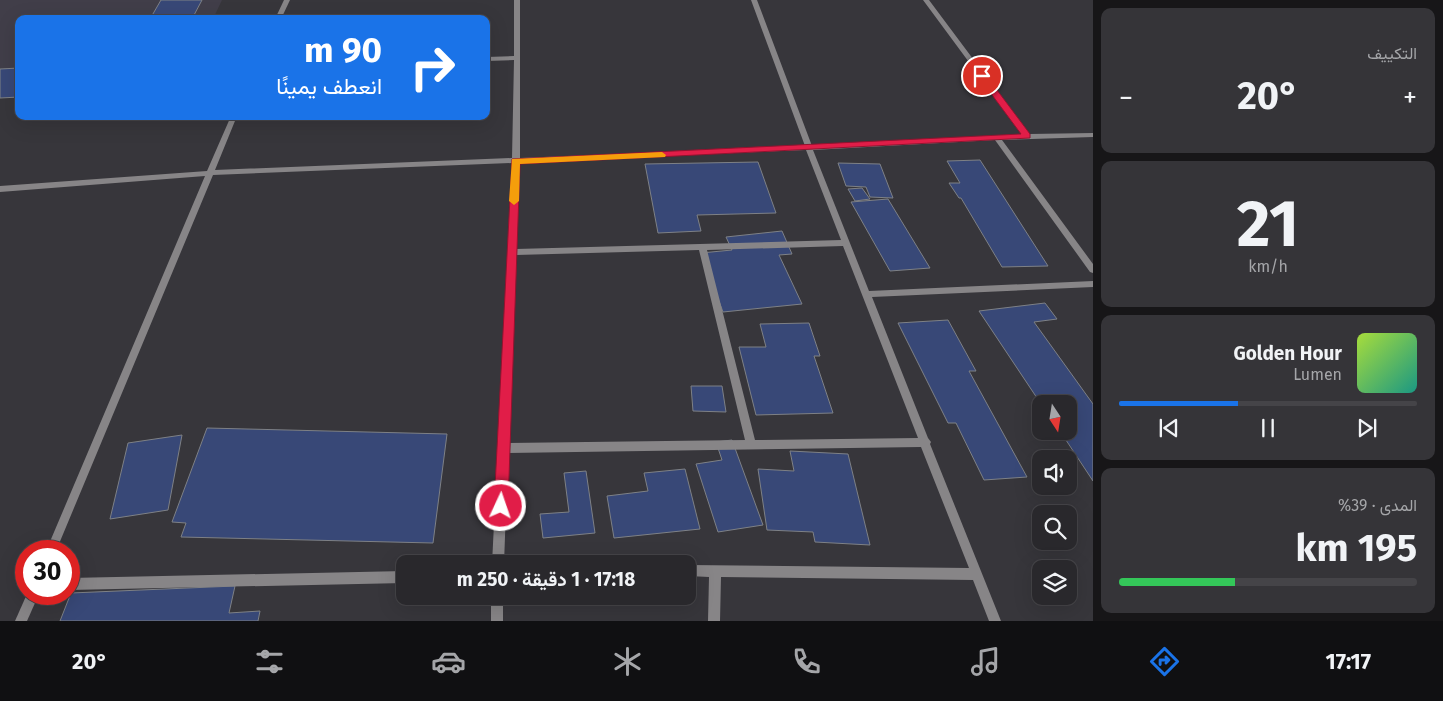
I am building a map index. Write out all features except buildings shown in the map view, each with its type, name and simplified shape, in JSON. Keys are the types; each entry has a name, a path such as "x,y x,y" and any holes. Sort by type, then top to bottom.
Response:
{"street":[{"path":"280,15 287,0"},
{"path":"498,555 516,161 517,0"},
{"path":"754,0 809,148 995,621"},
{"path":"926,0 1027,136"},
{"path":"490,59 516,58"},
{"path":"56,540 232,120"},
{"path":"0,189 209,173 809,148 1027,136 1093,135"},
{"path":"997,138 1093,270"},
{"path":"512,252 847,243"},
{"path":"702,247 750,444"},
{"path":"867,294 1093,284"},
{"path":"504,448 926,442"},
{"path":"696,571 976,574"},
{"path":"714,621 715,571"},
{"path":"80,584 396,577"},
{"path":"21,621 28,605"},
{"path":"497,605 497,621"}],"shaded area":[{"path":"0,0 222,0 215,15 15,15 15,88 0,89"}],"slow traffic":[{"path":"514,201 516,161 662,155"}],"route":[{"path":"501,506 516,161 1027,136 982,76"}]}
